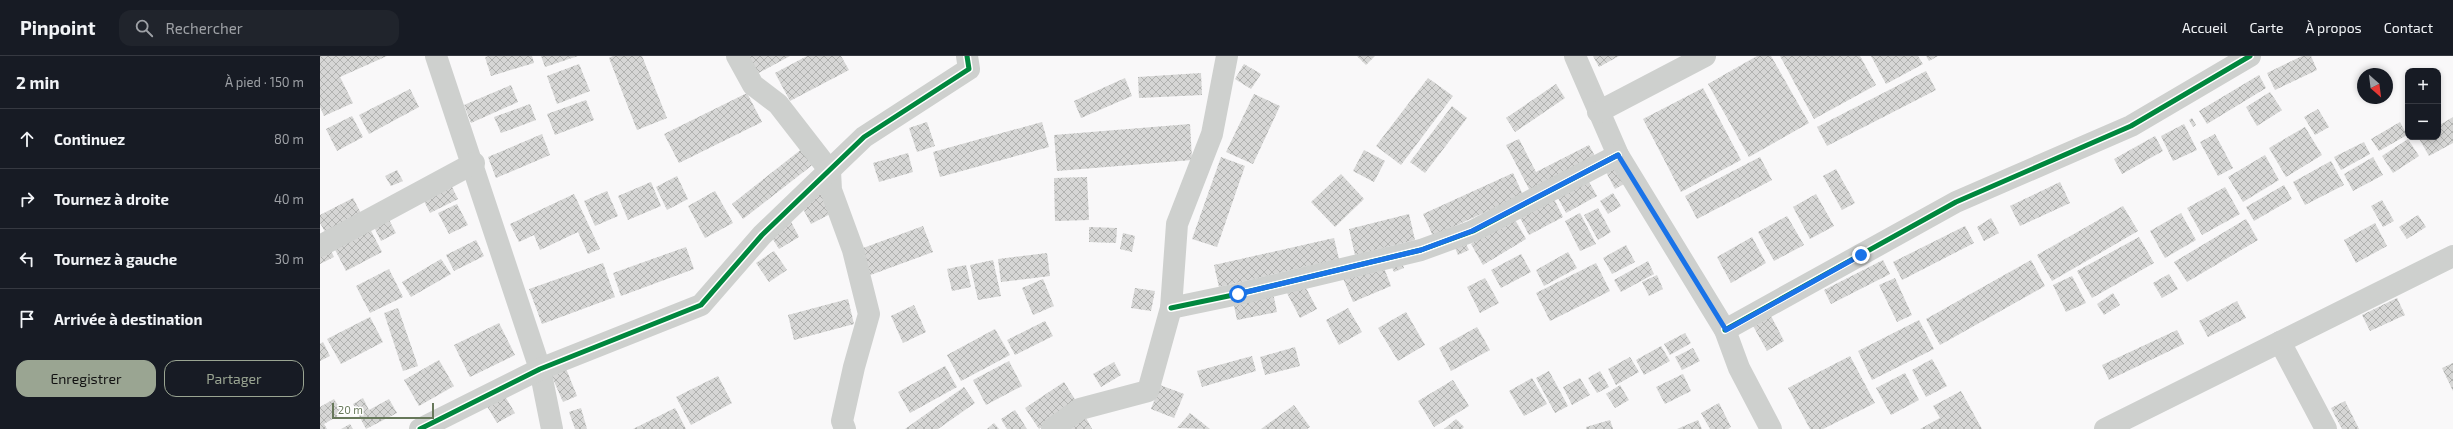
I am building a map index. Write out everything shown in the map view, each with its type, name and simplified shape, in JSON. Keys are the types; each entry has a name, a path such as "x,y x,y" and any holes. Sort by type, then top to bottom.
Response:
{"street":[{"path":"436,56 474,163 540,369 552,429"},
{"path":"737,56 753,85 778,104 830,171 831,190 854,250 869,314 854,367 842,422 845,429"},
{"path":"420,429 540,369 701,305 762,235 830,171 864,136 969,69 968,56"},
{"path":"1052,429 1080,409 1148,390 1171,308 1177,224 1212,134 1227,56"},
{"path":"1575,56 1598,112 1618,155 1726,330 1739,368 1771,429"},
{"path":"1598,112 1705,56"},
{"path":"1726,330 1956,202 2131,126 2250,56"},
{"path":"1171,308 1238,294 1421,250 1472,231 1618,155"},
{"path":"320,246 474,163"},
{"path":"2105,429 2453,256"},
{"path":"2280,342 2326,429"}],"building":[{"path":"320,56 387,56 340,77 353,103 324,116 320,107"},
{"path":"532,56 534,63 491,76 485,57"},
{"path":"541,56 578,56 545,67"},
{"path":"613,56 642,56 667,118 637,130 609,58"},
{"path":"745,56 790,56 755,75"},
{"path":"807,56 841,56 849,70 790,101 775,73"},
{"path":"1357,56 1375,56 1366,65"},
{"path":"1593,56 1619,56 1599,67"},
{"path":"1757,56 1771,56 1809,123 1749,157 1708,84"},
{"path":"1780,56 1860,56 1876,85 1814,119"},
{"path":"1871,56 1918,56 1923,64 1886,84"},
{"path":"1926,56 1938,56 1929,61"},
{"path":"2302,56 2311,56 2317,70 2275,90 2267,73"},
{"path":"579,64 590,91 557,104 547,76"},
{"path":"1244,64 1261,74 1251,89 1235,79"},
{"path":"1926,71 1936,90 1827,146 1817,127"},
{"path":"1201,73 1202,95 1139,98 1138,77"},
{"path":"2259,75 2266,88 2207,124 2199,111"},
{"path":"1125,78 1132,96 1081,118 1074,101"},
{"path":"1428,78 1453,96 1401,165 1376,146"},
{"path":"1556,84 1565,98 1515,132 1506,118"},
{"path":"511,85 518,102 471,123 464,105"},
{"path":"1703,88 1741,160 1681,192 1643,119"},
{"path":"410,89 419,107 369,134 359,115"},
{"path":"2270,92 2282,110 2257,126 2246,107"},
{"path":"747,93 762,122 679,163 664,134"},
{"path":"1254,94 1280,106 1253,164 1226,152"},
{"path":"586,100 594,120 555,135 547,114"},
{"path":"530,104 536,120 501,133 494,117"},
{"path":"1452,106 1467,118 1425,173 1410,162"},
{"path":"2318,109 2329,127 2315,135 2304,117"},
{"path":"352,116 363,137 337,151 326,129"},
{"path":"2453,117 2453,143 2429,156 2420,140 2441,140 2441,124"},
{"path":"2192,118 2196,125 2193,127 2189,120"},
{"path":"927,122 935,146 917,152 909,128"},
{"path":"1042,122 1049,147 940,177 933,152"},
{"path":"2400,122 2405,131 2405,136 2379,151 2371,139"},
{"path":"1190,124 1192,160 1057,171 1054,135"},
{"path":"2184,124 2197,150 2173,161 2161,136"},
{"path":"2305,127 2322,155 2286,177 2269,148"},
{"path":"542,134 550,155 496,178 488,157"},
{"path":"2215,134 2233,168 2218,176 2200,142"},
{"path":"2155,136 2163,151 2122,174 2114,159"},
{"path":"1519,139 1536,172 1589,145 1596,158 1530,191 1506,145"},
{"path":"2409,140 2419,156 2393,173 2382,156"},
{"path":"2364,142 2370,154 2341,170 2334,157"},
{"path":"803,148 815,163 743,219 732,204"},
{"path":"1364,150 1385,161 1374,182 1353,171"},
{"path":"908,153 913,172 879,182 873,163"},
{"path":"2265,155 2279,180 2243,202 2228,177"},
{"path":"1221,157 1245,166 1217,247 1192,239"},
{"path":"1760,157 1772,180 1697,219 1685,196"},
{"path":"2373,157 2383,175 2353,191 2344,174"},
{"path":"2331,161 2344,185 2305,205 2293,182"},
{"path":"1617,167 1626,183 1615,189 1606,172"},
{"path":"1836,169 1855,203 1842,210 1823,176"},
{"path":"397,170 403,181 391,186 385,176"},
{"path":"1513,173 1523,195 1433,236 1423,214"},
{"path":"1341,174 1364,199 1335,227 1311,202"},
{"path":"677,176 688,199 667,210 656,187"},
{"path":"1087,177 1089,220 1055,221 1054,178"},
{"path":"1588,180 1597,196 1566,213 1557,196"},
{"path":"449,181 458,199 430,213 421,195"},
{"path":"651,182 661,206 628,220 618,196"},
{"path":"2060,182 2070,203 2020,226 2010,206"},
{"path":"2284,185 2292,199 2254,221 2246,207"},
{"path":"2225,187 2240,214 2202,235 2187,208"},
{"path":"607,191 618,216 595,226 584,201"},
{"path":"715,191 733,223 705,238 688,206"},
{"path":"822,191 834,212 811,224 800,203"},
{"path":"1613,193 1621,206 1608,214 1600,201"},
{"path":"574,194 600,249 588,254 578,232 540,250 534,235 519,242 510,224"},
{"path":"1816,194 1834,226 1810,239 1793,207"},
{"path":"353,198 364,219 328,237 320,223 320,215"},
{"path":"1554,199 1563,217 1529,235 1520,218"},
{"path":"2382,200 2394,221 2383,227 2371,206"},
{"path":"457,204 468,225 449,234 438,213"},
{"path":"2123,206 2138,231 2052,281 2037,255"},
{"path":"1598,208 1611,232 1598,240 1584,215"},
{"path":"1580,213 1596,244 1580,251 1565,221"},
{"path":"2181,213 2196,240 2165,258 2150,231"},
{"path":"1409,214 1415,240 1355,255 1349,229"},
{"path":"2418,215 2426,227 2407,239 2399,227"},
{"path":"1787,216 1804,245 1774,261 1758,232"},
{"path":"388,218 396,233 381,241 373,225"},
{"path":"1514,218 1526,239 1483,265 1471,244"},
{"path":"1991,218 1999,233 1984,241 1977,227"},
{"path":"2246,219 2258,240 2187,282 2174,262"},
{"path":"790,220 799,237 779,249 769,233"},
{"path":"367,223 382,252 346,271 331,242"},
{"path":"2375,223 2387,246 2356,263 2344,240"},
{"path":"923,226 933,252 865,277 855,251"},
{"path":"1965,226 1974,243 1902,280 1893,262"},
{"path":"1089,227 1117,228 1116,243 1089,242"},
{"path":"1123,233 1135,236 1132,252 1120,249"},
{"path":"1752,237 1766,263 1731,283 1717,257"},
{"path":"2139,237 2154,263 2092,298 2077,271"},
{"path":"1334,238 1339,259 1219,287 1214,265"},
{"path":"1463,238 1469,250 1458,255 1453,243"},
{"path":"476,240 484,256 454,271 446,255"},
{"path":"1626,245 1635,262 1612,274 1603,258"},
{"path":"329,246 334,257 320,264 320,250"},
{"path":"686,247 694,269 621,296 613,273"},
{"path":"774,251 787,270 769,282 756,263"},
{"path":"1568,252 1577,268 1544,286 1536,270"},
{"path":"1047,253 1050,276 1001,282 998,259"},
{"path":"1521,254 1531,272 1501,288 1491,270"},
{"path":"1400,257 1404,268 1394,272 1389,261"},
{"path":"441,259 451,274 411,297 402,282"},
{"path":"993,260 1001,296 978,300 970,265"},
{"path":"1381,260 1391,286 1353,302 1342,276"},
{"path":"1883,260 1890,274 1831,304 1824,290"},
{"path":"2031,260 2045,286 1940,345 1926,319"},
{"path":"1648,261 1654,274 1621,292 1614,280"},
{"path":"603,263 615,297 542,324 529,289"},
{"path":"1596,263 1610,291 1550,321 1536,293"},
{"path":"966,265 971,287 952,291 947,269"},
{"path":"389,269 403,297 370,313 356,286"},
{"path":"2169,274 2178,289 2162,298 2153,283"},
{"path":"1657,275 1663,289 1649,296 1642,282"},
{"path":"2072,276 2086,303 2066,312 2053,285"},
{"path":"1485,278 1499,303 1480,313 1467,287"},
{"path":"1895,278 1912,315 1897,322 1879,285"},
{"path":"1043,279 1054,306 1033,315 1022,288"},
{"path":"1304,284 1317,309 1300,318 1287,293"},
{"path":"1135,288 1155,291 1151,311 1131,308"},
{"path":"1273,293 1277,312 1237,320 1233,301"},
{"path":"2113,293 2120,305 2104,315 2097,304"},
{"path":"2397,298 2405,315 2370,331 2362,315"},
{"path":"848,299 854,324 794,340 788,315"},
{"path":"2237,301 2246,318 2208,337 2199,321"},
{"path":"914,305 926,332 903,343 891,316"},
{"path":"398,308 418,366 403,371 384,313"},
{"path":"1348,308 1362,332 1339,345 1326,320"},
{"path":"1406,312 1425,345 1398,361 1378,328"},
{"path":"1770,314 1784,341 1767,351 1752,324"},
{"path":"370,317 383,342 341,364 327,339"},
{"path":"1919,320 1934,349 1872,380 1858,351"},
{"path":"1045,321 1053,336 1015,355 1007,340"},
{"path":"499,323 515,355 470,377 454,345"},
{"path":"1477,327 1490,350 1451,371 1439,348"},
{"path":"995,329 1010,355 961,381 947,355"},
{"path":"2177,330 2184,344 2109,380 2102,365"},
{"path":"1685,333 1691,343 1670,355 1664,344"},
{"path":"323,342 330,356 320,361 320,344"},
{"path":"1661,346 1670,361 1644,375 1636,360"},
{"path":"1295,347 1300,366 1265,375 1260,357"},
{"path":"1693,348 1700,361 1682,370 1675,357"},
{"path":"1252,356 1256,371 1202,387 1197,371"},
{"path":"1850,356 1875,403 1823,429 1810,429 1788,388"},
{"path":"1630,357 1639,372 1616,385 1608,369"},
{"path":"1932,359 1947,386 1926,397 1912,370"},
{"path":"439,360 454,386 419,406 404,380"},
{"path":"1009,361 1022,386 986,405 973,380"},
{"path":"1114,362 1121,375 1101,387 1093,374"},
{"path":"2453,363 2453,391 2442,368"},
{"path":"565,366 577,396 563,402 550,372"},
{"path":"945,366 957,387 910,413 898,392"},
{"path":"1549,371 1568,406 1555,413 1536,378"},
{"path":"1600,371 1609,387 1597,393 1588,378"},
{"path":"1905,373 1919,400 1891,415 1876,388"},
{"path":"1683,374 1691,391 1665,404 1656,387"},
{"path":"718,376 732,403 691,425 676,397"},
{"path":"1532,378 1547,404 1524,416 1509,391"},
{"path":"1580,378 1590,395 1572,405 1563,387"},
{"path":"1453,380 1469,406 1434,427 1418,401"},
{"path":"1064,382 1078,404 1039,429 1025,408"},
{"path":"1160,385 1184,394 1174,418 1151,409"},
{"path":"1620,385 1629,400 1615,408 1606,394"},
{"path":"964,387 975,403 938,429 905,429"},
{"path":"1961,391 1982,429 1920,429 1940,418 1933,406"},
{"path":"503,393 515,413 497,423 485,403"},
{"path":"363,398 369,410 389,399 397,413 366,429 353,404"},
{"path":"334,399 343,413 324,424 327,429 320,429 320,407"},
{"path":"2345,401 2359,429 2342,429 2331,408"},
{"path":"1719,403 1731,427 1728,429 1710,429 1701,413"},
{"path":"1294,405 1310,427 1307,429 1261,429"},
{"path":"581,408 587,429 575,429 569,412"},
{"path":"675,408 686,429 633,429"},
{"path":"1015,410 1027,429 1007,429 1001,419"},
{"path":"1190,413 1210,429 1177,428"},
{"path":"1085,416 1092,429 1062,429"},
{"path":"1456,419 1464,427 1462,429 1444,429"},
{"path":"1610,420 1613,429 1586,429 1586,427"},
{"path":"1698,420 1702,429 1677,429"},
{"path":"994,423 999,429 987,429"},
{"path":"350,424 353,429 341,429"}],"cycle path":[{"path":"420,429 540,369 701,305 762,235 864,137 969,69 967,56"},
{"path":"1725,330 1956,202 2131,126 2250,56"},
{"path":"1171,308 1238,294 1421,250 1473,231 1618,155"}],"route":[{"path":"1238,294 1421,250 1472,231 1539,198 1584,171 1618,155 1726,330 1861,255"}]}
